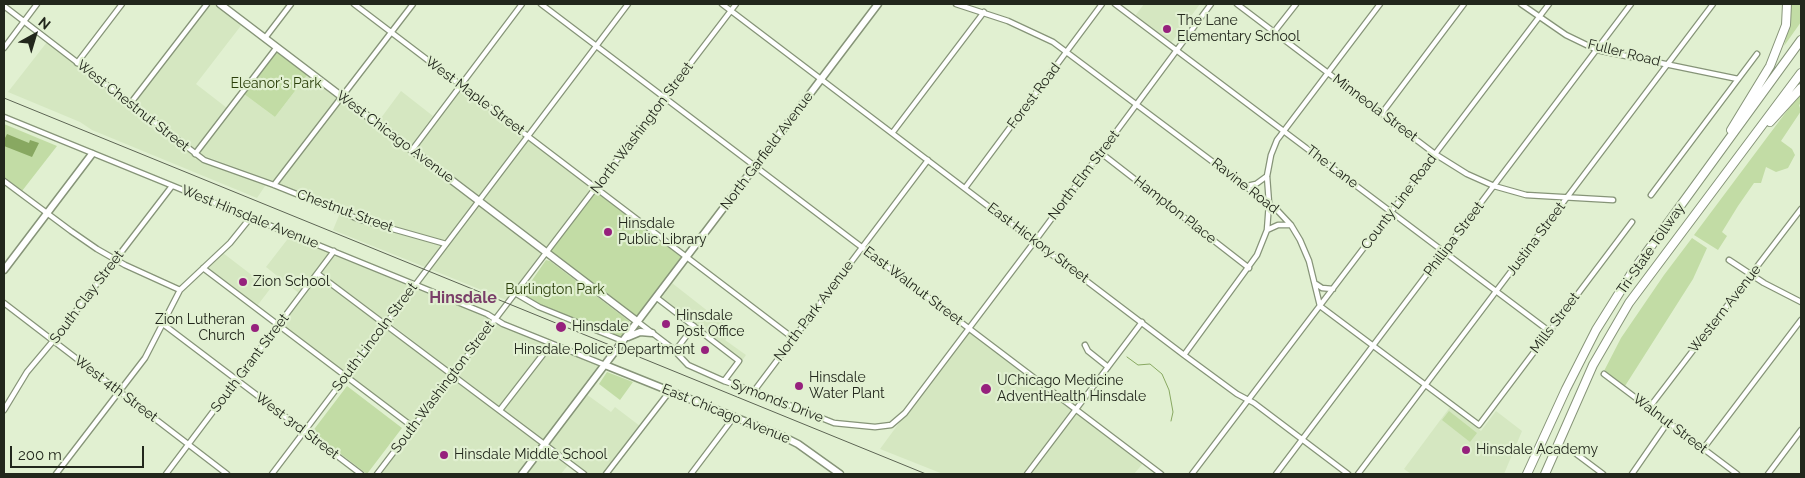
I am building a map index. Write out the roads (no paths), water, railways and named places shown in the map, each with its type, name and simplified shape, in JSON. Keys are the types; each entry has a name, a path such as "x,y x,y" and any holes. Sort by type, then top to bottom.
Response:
{"highway":[{"path":"1710,166 1770,66 1786,25 1788,4"},
{"name":"Tri-State Tollway","path":"1527,474 1566,389 1596,330 1633,271 1801,40"},
{"name":"Tri-State Tollway","path":"1545,474 1594,366 1629,303 1801,73"},
{"path":"1748,145 1801,88"}],"main road":[{"name":"West Chicago Avenue","path":"220,4 546,252"},
{"name":"North Garfield Avenue","path":"522,474 878,4"},
{"path":"4,270 92,154"},
{"path":"546,252 638,322"},
{"path":"623,341 638,332 652,333"},
{"name":"East Chicago Avenue","path":"605,365 798,444 840,474"}],"street":[{"path":"4,48 37,4"},
{"path":"77,63 122,4"},
{"path":"130,104 207,4"},
{"path":"265,38 291,4"},
{"name":"West Maple Street","path":"354,4 793,338"},
{"path":"274,185 413,4"},
{"path":"412,150 522,4"},
{"name":"East Walnut Street","path":"541,4 1161,474"},
{"name":"South Lincoln Street","path":"272,474 628,4"},
{"name":"East Hickory Street","path":"722,4 1184,355 1348,474"},
{"name":"North Washington Street","path":"546,252 736,4"},
{"name":"Ravine Road","path":"956,4 984,12 1034,32 1066,51 1269,204 1290,225 1300,240 1316,284 1320,306"},
{"name":"Forest Road","path":"965,188 1102,4"},
{"name":"The Lane","path":"1115,4 1549,331"},
{"name":"North Elm Street","path":"919,394 1211,4"},
{"name":"Minneola Street","path":"1238,4 1435,154 1467,174 1494,186 1526,195 1613,200"},
{"path":"1274,32 1296,4"},
{"path":"1184,355 1257,255 1267,230 1269,204 1267,176 1273,147 1380,4"},
{"path":"1382,113 1464,4"},
{"name":"Fuller Road","path":"1521,4 1566,35 1597,50 1738,79"},
{"name":"County Line Road","path":"1192,474 1549,4"},
{"name":"Phillipa Street","path":"1276,474 1631,4"},
{"name":"Justina Street","path":"1358,474 1713,4"},
{"name":"West Chestnut Street","path":"4,6 204,160 274,185"},
{"path":"892,132 984,12"},
{"path":"195,154 277,47"},
{"path":"1650,195 1757,54"},
{"name":"West Hinsdale Avenue","path":"4,117 487,314 503,324 605,365"},
{"name":"Hampton Place","path":"1101,153 1249,268"},
{"name":"North Park Avenue","path":"754,391 928,160"},
{"path":"1246,186 1256,184 1267,176"},
{"path":"4,181 86,242 116,260 180,290"},
{"name":"Chestnut Street","path":"274,185 361,220 446,244"},
{"name":"South Clay Street","path":"4,410 27,372 54,341 172,186"},
{"name":"Western Avenue","path":"1649,408 1801,209"},
{"path":"56,474 150,351 180,290 230,243 251,217"},
{"name":"Mills Street","path":"1427,385 1479,425 1632,222"},
{"path":"1267,230 1278,225 1290,225"},
{"name":"South Grant Street","path":"166,474 334,251"},
{"name":"South Washington Street","path":"377,474 546,252"},
{"path":"1729,260 1764,283 1801,302"},
{"path":"202,268 413,427"},
{"path":"318,274 584,474"},
{"path":"1316,284 1322,288 1333,289"},
{"path":"515,293 539,307 623,341"},
{"path":"657,298 739,361 724,381"},
{"name":"West 4th Street","path":"4,303 227,474"},
{"path":"1320,306 1427,385"},
{"path":"1703,449 1801,320"},
{"name":"Symonds Drive","path":"638,322 675,351 692,368 834,423 882,427 896,423 919,394"},
{"path":"1027,474 1142,322"},
{"name":"West 3rd Street","path":"163,324 360,474"},
{"path":"675,351 694,326"},
{"path":"500,410 551,344"},
{"path":"1085,344 1088,351 1108,367"},
{"name":"Walnut Street","path":"1604,374 1737,474"},
{"path":"606,474 670,391"},
{"path":"690,474 734,417"},
{"path":"1632,474 1668,422"},
{"path":"1768,474 1801,430"},
{"path":"1571,450 1603,474"}],"waterway":[{"path":"1127,357 1138,365 1150,364 1162,374 1169,390 1173,412 1171,421"}],"railway":[{"path":"4,98 926,474"}],"place":[{"name":"The Lane Elementary School","path":"1167,29"},
{"name":"Hinsdale Public Library","path":"608,232"},
{"name":"Zion School","path":"243,282"},
{"name":"Hinsdale Post Office","path":"666,324"},
{"name":"Hinsdale","path":"561,327"},
{"name":"Zion Lutheran Church","path":"255,328"},
{"name":"Hinsdale Police Department","path":"705,350"},
{"name":"Hinsdale Water Plant","path":"799,386"},
{"name":"UChicago Medicine AdventHealth Hinsdale","path":"986,389"},
{"name":"Hinsdale Academy","path":"1466,450"},
{"name":"Hinsdale Middle School","path":"444,455"}],"district":[{"name":"Hinsdale","path":"463,298"}],"park label":[{"name":"Eleanor's Park","path":"276,84"},
{"name":"Burlington Park","path":"555,290"}]}
